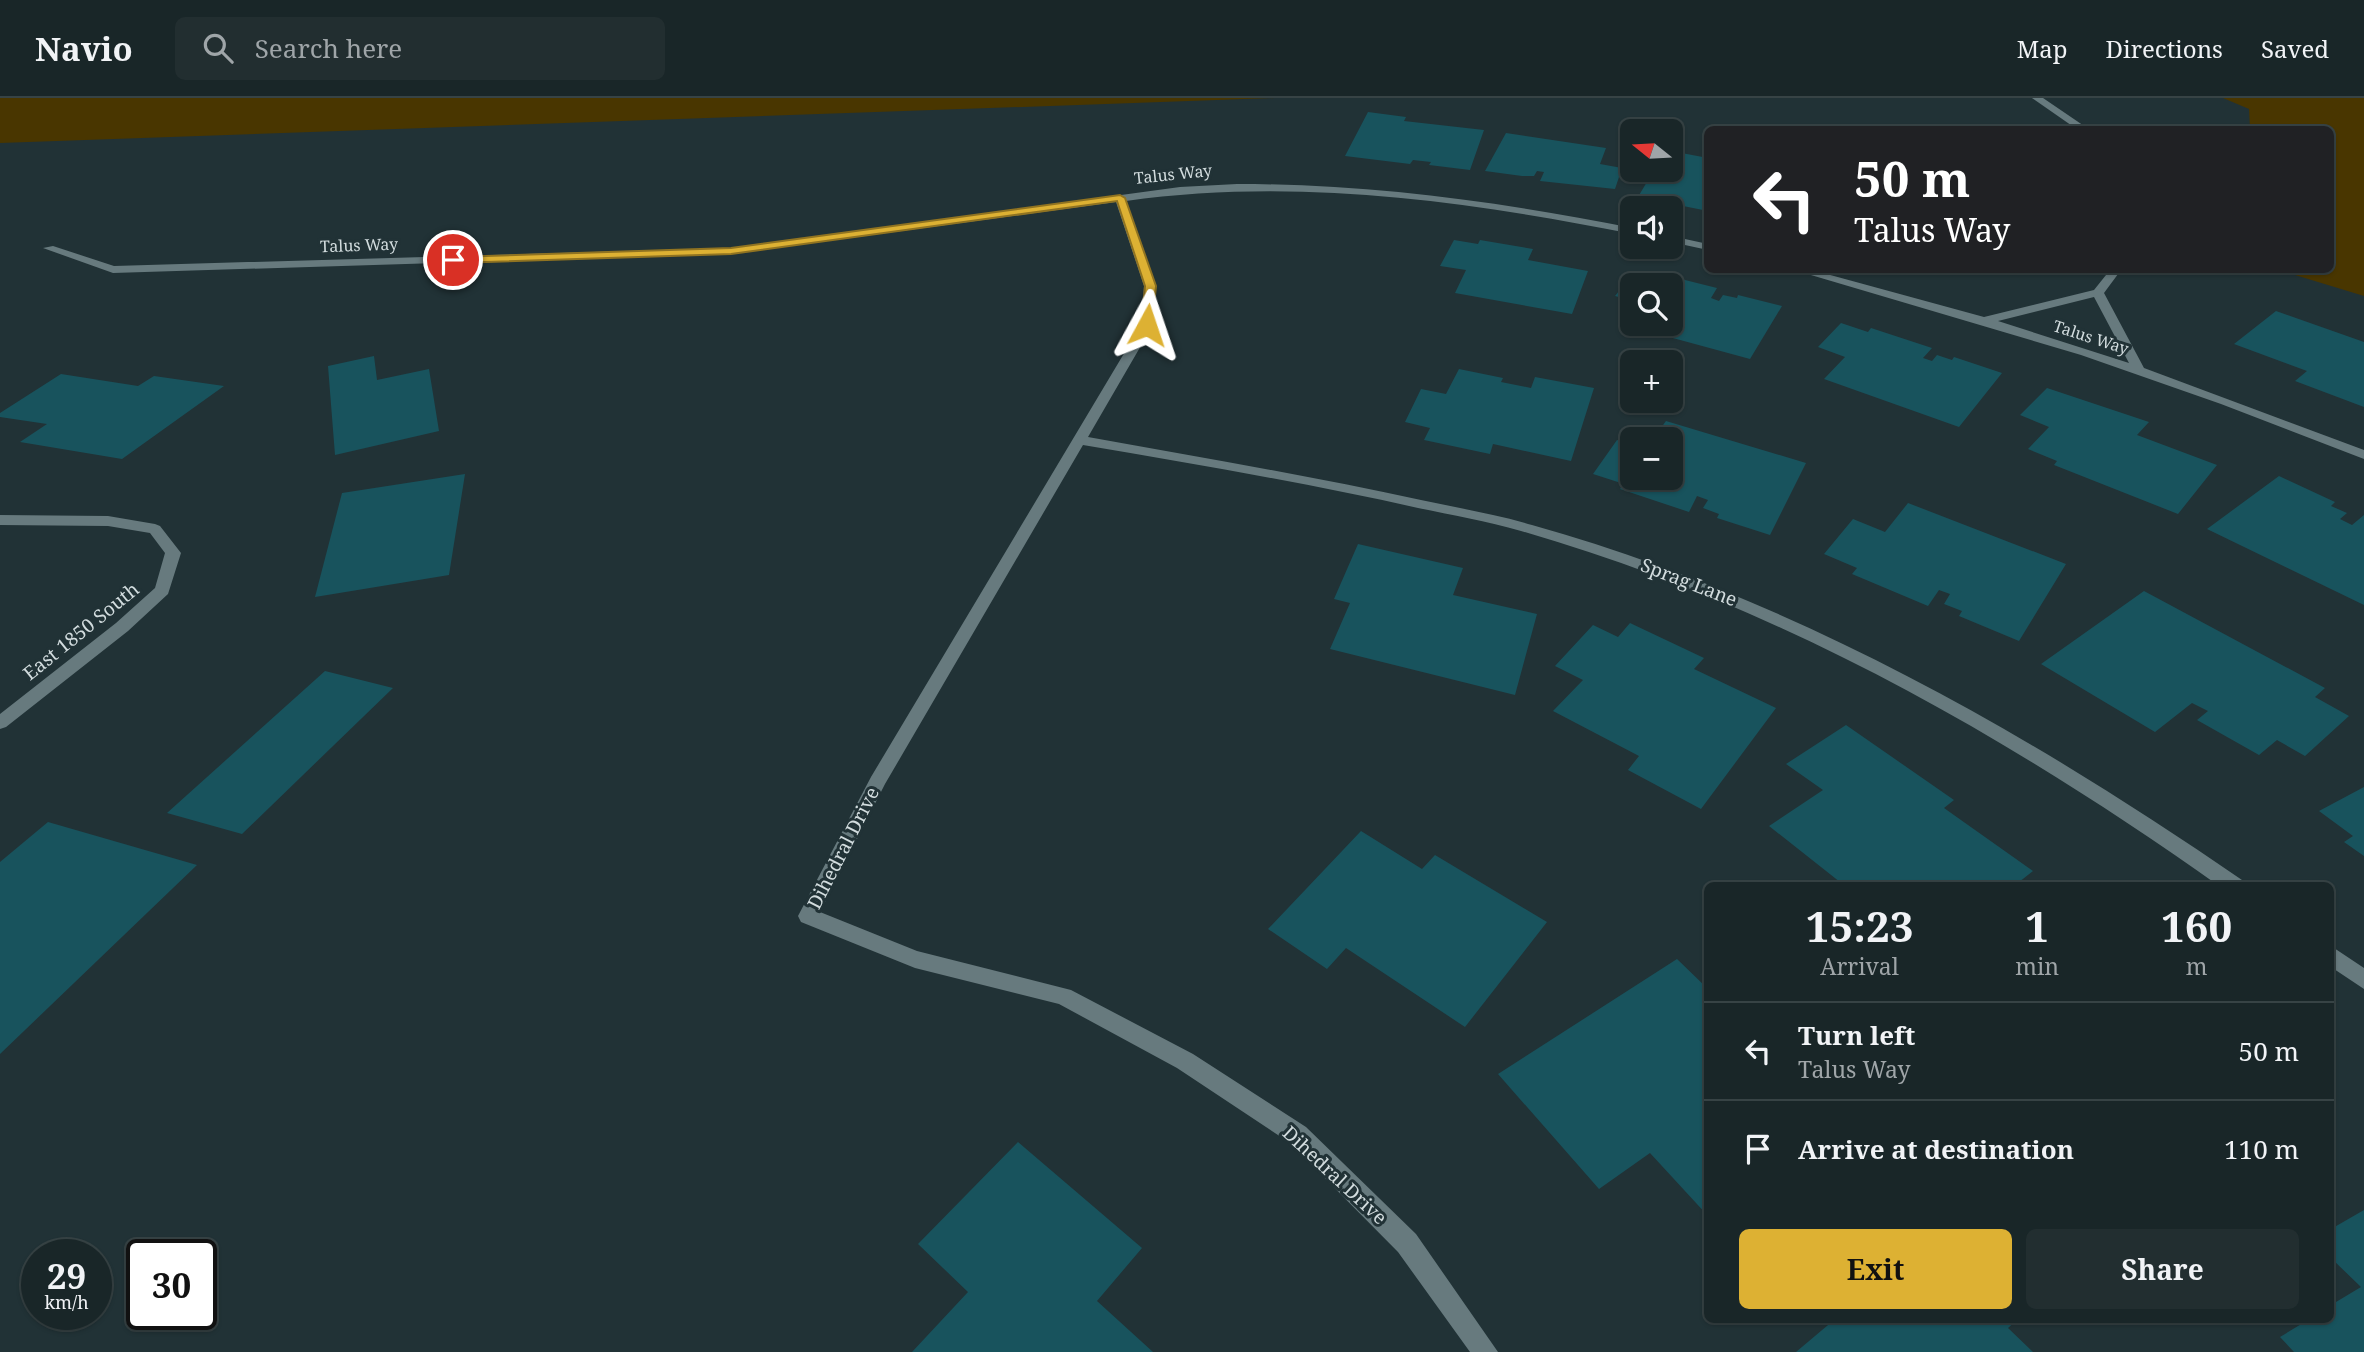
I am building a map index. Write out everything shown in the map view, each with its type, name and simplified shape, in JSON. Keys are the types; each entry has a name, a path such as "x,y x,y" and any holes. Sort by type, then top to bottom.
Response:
{"street":[{"path":"2036,98 2079,126"},
{"name":"Talus Way","path":"49,248 113,270 731,251 1120,198 1254,184 1365,189 1620,229"},
{"name":"Dihedral Drive","path":"1120,198 1150,286 1147,325 877,782 808,916 915,959 1064,996 1185,1061 1298,1136 1407,1243 1485,1352"},
{"path":"1683,242 1704,246"},
{"name":"Talus Way","path":"1811,273 1986,320 2140,372 2364,455"},
{"path":"1986,320 2098,293 2114,273"},
{"path":"2098,293 2140,372"},
{"name":"Sprag Lane","path":"1080,440 1332,483 1534,530 1650,566 1771,614 1903,679 2032,753 2189,852 2230,882"},
{"name":"East 1850 South","path":"0,520 108,521 155,529 173,553 162,590 122,627 0,723"},
{"path":"2334,957 2364,980"}],"shaded area":[{"path":"0,98 1275,98 0,143"},
{"path":"2223,98 2364,98 2364,296 2289,273 2334,273 2334,126 2250,126 2249,109"}],"building":[{"path":"1368,112 1406,117 1404,121 1484,130 1470,170 1429,165 1431,162 1413,160 1410,164 1345,156"},
{"path":"1506,133 1606,148 1600,164 1620,168 1615,189 1540,181 1544,172 1537,171 1534,176 1522,176 1485,171"},
{"path":"1684,153 1704,157 1704,210 1683,206 1683,196 1639,196 1647,182 1684,182"},
{"path":"1454,240 1478,244 1480,240 1533,249 1528,260 1588,271 1572,314 1455,293 1466,270 1440,266"},
{"path":"1683,280 1717,288 1711,298 1719,301 1723,295 1737,298 1738,295 1782,306 1750,359 1665,336 1683,336"},
{"path":"2276,311 2364,342 2364,407 2295,381 2307,371 2234,344"},
{"path":"1841,323 1868,332 1871,328 1932,348 1923,358 1932,361 1937,355 1952,360 1954,357 2002,373 1959,427 1824,379 1845,357 1818,347"},
{"path":"374,356 377,380 429,369 439,431 335,455 328,366"},
{"path":"1459,369 1503,378 1501,382 1531,388 1535,377 1594,388 1571,461 1493,444 1490,454 1424,440 1430,428 1405,422 1421,389 1446,394"},
{"path":"61,374 138,386 154,376 224,386 122,459 20,442 47,424 0,417 0,413"},
{"path":"2047,388 2149,422 2137,435 2217,465 2178,514 2054,465 2057,461 2028,449 2049,427 2020,415"},
{"path":"1666,421 1806,463 1770,535 1717,518 1719,514 1703,508 1708,500 1697,496 1689,512 1623,490 1683,490 1683,427 1662,427"},
{"path":"1617,440 1620,441 1620,483 1593,474"},
{"path":"465,474 449,575 315,597 342,493"},
{"path":"2279,476 2335,502 2331,506 2347,513 2340,519 2352,525 2364,515 2364,605 2207,529"},
{"path":"1908,503 2066,564 2019,641 1959,616 1962,611 1944,604 1950,594 1939,590 1928,606 1852,574 1857,568 1824,554 1853,519 1885,532"},
{"path":"1358,544 1463,568 1453,595 1537,614 1515,695 1330,649 1350,603 1334,599"},
{"path":"2144,591 2325,688 2315,697 2349,716 2305,756 2277,740 2259,755 2197,720 2208,711 2192,703 2155,732 2041,664"},
{"path":"1630,623 1704,658 1694,669 1776,708 1701,809 1628,770 1639,756 1553,711 1583,680 1555,666 1593,625 1618,637"},
{"path":"325,671 393,688 242,834 167,813"},
{"path":"1846,725 1954,800 1944,808 2033,871 2019,882 1840,882 1769,826 1823,790 1786,764"},
{"path":"2364,787 2364,856 2344,842 2353,836 2319,811"},
{"path":"48,822 197,865 0,1054 0,862"},
{"path":"1361,831 1422,869 1435,855 1547,922 1465,1027 1346,948 1327,969 1268,929"},
{"path":"1677,959 1704,985 1704,1212 1650,1153 1599,1189 1498,1074"},
{"path":"1018,1142 1142,1248 1097,1301 1153,1352 912,1352 968,1292 918,1244"},
{"path":"2364,1210 2364,1352 2294,1352 2280,1337 2303,1323 2334,1323 2334,1303 2361,1287 2334,1261 2334,1227"},
{"path":"1830,1323 2014,1323 2008,1328 2033,1352 1796,1352"}],"route":[{"path":"453,260 731,251 1120,198 1150,286 1147,325"}]}
